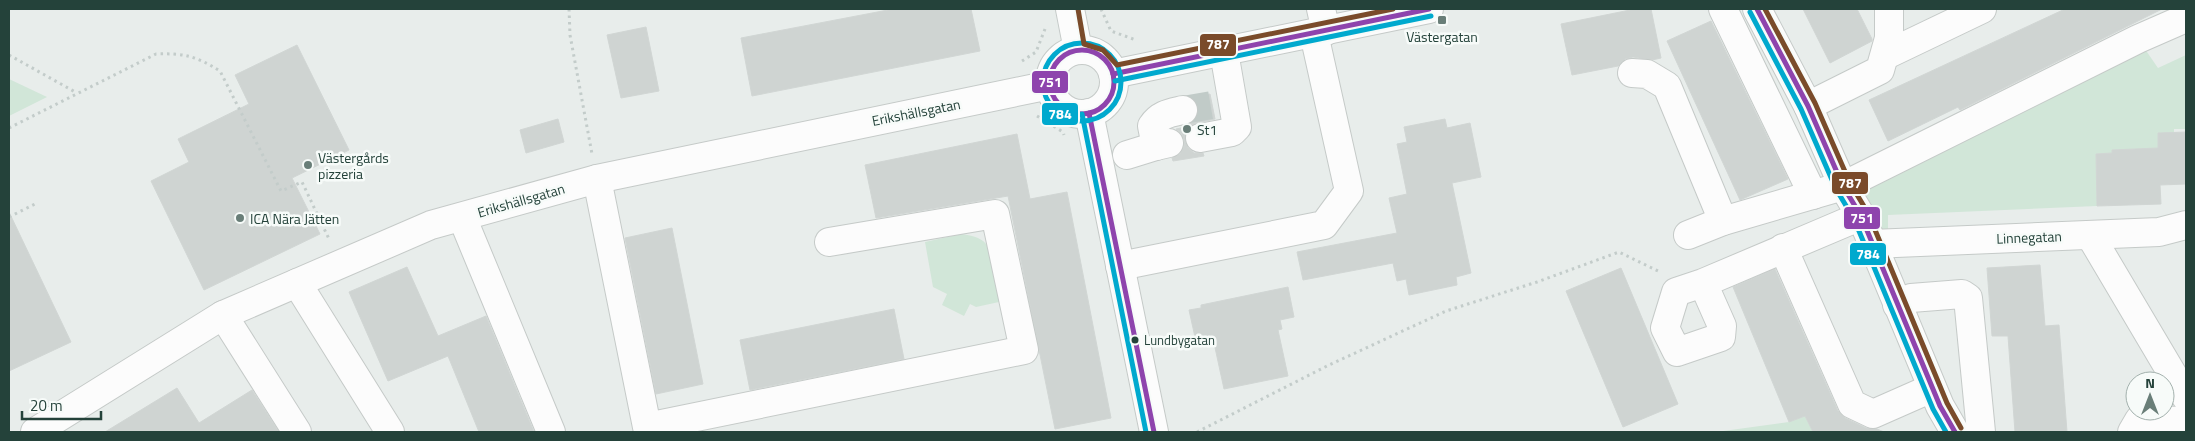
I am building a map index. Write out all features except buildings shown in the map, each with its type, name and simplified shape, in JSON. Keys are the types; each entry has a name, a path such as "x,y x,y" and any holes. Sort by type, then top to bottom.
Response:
{"street":[{"path":"1070,9 1078,50"},
{"path":"1113,74 1224,52 1320,24 1429,9"},
{"path":"1723,9 1813,195"},
{"path":"1757,9 1808,106 1844,186 1861,216 1932,388 1955,432"},
{"path":"1808,106 1880,70 1886,55 1889,38 1889,9"},
{"path":"1886,55 1982,9"},
{"path":"1688,235 1723,221 1844,186 2138,39 2186,18"},
{"path":"1120,266 1324,225 1349,191 1320,24"},
{"path":"1078,50 1095,52 1108,64 1113,74 1114,80 1111,96 1099,109 1083,114 1068,111 1054,99 1050,85 1052,69 1062,56 1078,50"},
{"path":"1200,138 1232,132 1236,127 1223,103 1224,52"},
{"path":"1632,74 1647,74 1667,86 1723,221"},
{"name":"Erikshällsgatan","path":"35,432 223,314 431,225 462,216 595,167 1050,85"},
{"path":"1127,155 1163,145 1152,126 1157,119 1167,113 1183,110"},
{"path":"1089,113 1153,432"},
{"path":"595,167 647,427 1024,350 995,214 829,242"},
{"path":"462,216 551,432"},
{"path":"1695,285 1861,216"},
{"name":"Linnegatan","path":"1872,244 2160,232 2186,225"},
{"path":"2090,235 2186,397"},
{"path":"1783,248 1852,404 1873,414 1932,388"},
{"path":"297,283 390,432"},
{"path":"1897,305 1912,298 1962,294 1968,298 1981,432"},
{"path":"223,314 297,432"},
{"path":"2132,432 2139,420 2186,420"}],"path":[{"path":"569,9 570,35 595,167"},
{"path":"1101,9 1111,32 1132,40 1148,40 1153,66"},
{"path":"1013,93 1009,71 1036,52 1045,29 1044,22"},
{"path":"9,128 156,54 182,53 202,60 220,71 281,191 302,182 330,239"},
{"path":"9,55 77,94"},
{"path":"9,217 36,203"},
{"path":"1197,432 1326,366 1446,311 1537,282 1620,252 1695,285"}],"green space":[{"path":"2138,39 2158,68 2186,55 2186,129 2174,129 2174,133 2158,152 2143,149 2112,150 2112,153 2096,154 2097,206 1888,215 1888,243 1843,186"},
{"path":"9,79 47,97 9,116"},
{"path":"961,234 978,238 986,244 993,264 999,302 976,307 970,304 964,316 942,305 947,294 933,287 925,242"},
{"path":"1805,416 1813,432 1716,432 1789,422"}],"tunnel":[{"path":"1183,110 1212,105"}],"transit line":[{"name":"787","path":"1078,9 1084,44 1103,50 1117,65 1393,9"},
{"name":"751","path":"1113,74 1429,9"},
{"name":"751","path":"1757,9 1808,106 1843,186 1861,216 1940,406 1955,432"},
{"name":"787","path":"1765,9 1815,103 1850,183 1868,213 1947,403 1961,428"},
{"name":"784","path":"1750,12 1801,109 1836,189 1854,219 1933,409 1946,432"},
{"name":"784","path":"1115,81 1431,16"},
{"name":"784","path":"1082,43 1097,46 1110,54 1118,67 1121,82 1118,97 1110,110 1097,118 1082,121 1067,118 1054,110 1046,97 1043,82 1046,67 1054,54 1067,46 1082,43"},
{"name":"751","path":"1082,50 1100,56 1108,64 1114,82 1108,100 1100,108 1082,114 1064,108 1056,100 1050,82 1056,64 1064,56 1082,50"},
{"name":"751","path":"1089,113 1154,432"},
{"name":"784","path":"1082,114 1146,432"}],"place":[{"name":"Västergatan","path":"1442,20"},
{"name":"St1","path":"1187,129"},
{"name":"Västergårds pizzeria","path":"308,165"},
{"name":"ICA Nära Jätten","path":"240,218"},
{"name":"Lundbygatan","path":"1135,340"}]}
